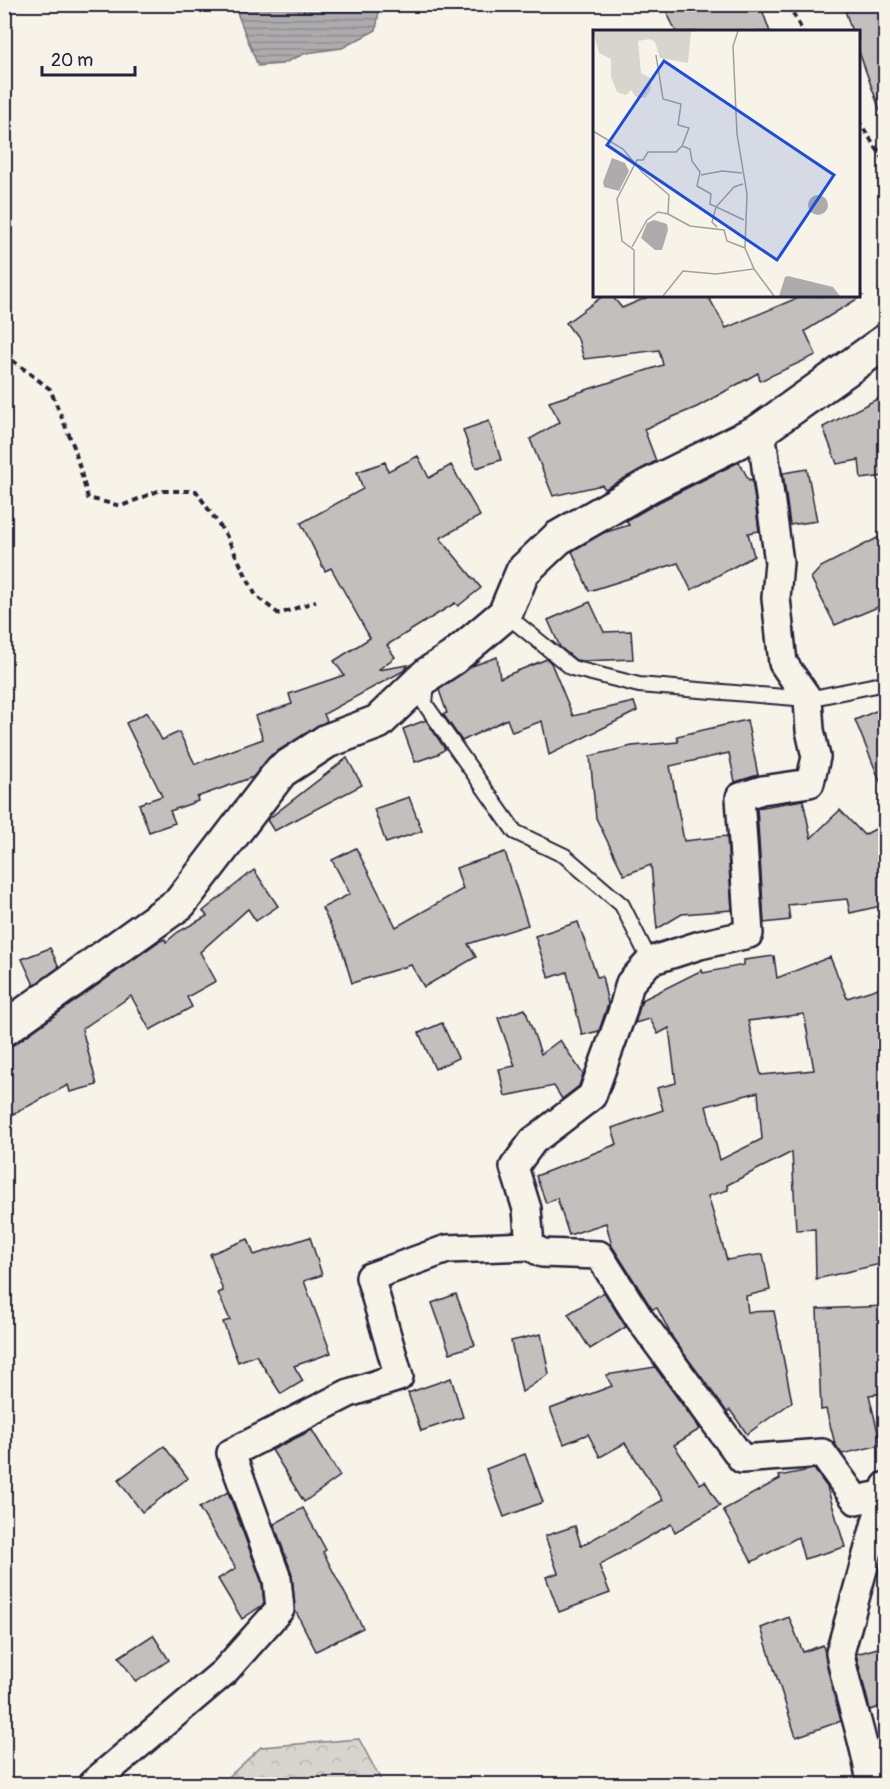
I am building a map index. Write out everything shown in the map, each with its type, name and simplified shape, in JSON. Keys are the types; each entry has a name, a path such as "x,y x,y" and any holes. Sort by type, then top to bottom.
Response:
{"street":[{"path":"4,1029 180,903 281,771 327,741 378,722 428,674 453,658 505,614 523,571 558,538 650,485 760,430 885,341"},
{"path":"530,1246 527,1209 514,1167 533,1141 592,1096 622,1013 630,983 650,961 700,945 749,934 740,797 762,790 810,783 816,757 810,730 808,699 783,663 776,598 779,562 760,430"},
{"path":"92,1785 224,1672 280,1610 277,1579 231,1453 349,1393 399,1377 370,1277 447,1249 530,1246 542,1253 599,1255 639,1318 742,1459 822,1453 856,1500 885,1494"},
{"path":"871,1785 866,1747 845,1682 840,1653 885,1486"}],"lane":[{"path":"505,614 572,668 639,685 808,699 885,683"},
{"path":"428,674 425,704 515,832 565,856 622,905 650,961"}],"path":[{"path":"788,4 802,30"},
{"path":"860,123 885,163"},
{"path":"4,354 50,389 74,447 88,498 121,506 158,491 196,491 226,535 256,596 279,614 316,601"}],"green space":[{"path":"359,1739 383,1784 221,1784 261,1747"}],"shaded area":[{"path":"234,5 380,5 376,30 342,48 306,53 282,64 258,66"}],"building":[{"path":"663,4 760,4 769,30 675,30"},
{"path":"843,4 885,4 885,115 882,116 860,55 860,30 851,30"},
{"path":"862,296 805,331 816,355 760,381 758,373 697,407 644,429 656,461 605,489 602,485 553,496 530,439 560,422 549,402 663,365 659,350 584,359 578,339 566,323 602,297 613,297 622,308 648,297 709,297 726,328 800,297"},
{"path":"877,399 885,414 885,476 861,479 859,460 837,464 823,427"},
{"path":"489,421 501,460 476,468 463,430"},
{"path":"418,456 429,478 451,465 480,516 440,538 481,588 458,606 455,603 387,645 395,657 378,670 408,665 405,670 324,714 327,721 271,755 253,777 197,797 198,801 170,811 175,823 149,832 139,804 162,796 126,723 147,712 162,740 179,732 195,764 263,739 255,716 292,704 289,694 344,675 334,661 370,638 331,568 325,571 301,523 363,489 357,472 385,462 388,471"},
{"path":"739,462 749,480 752,479 759,531 748,533 754,556 691,590 678,563 589,591 572,551 603,533 629,525 626,521 659,502"},
{"path":"807,469 817,521 790,525 783,473"},
{"path":"885,534 885,604 835,625 811,578 821,567"},
{"path":"590,602 604,632 631,631 633,659 576,660 560,647 548,620"},
{"path":"497,657 500,678 547,659 551,663 573,716 634,702 637,711 549,755 542,721 512,732 507,719 462,741 443,714 447,713 439,690 472,666"},
{"path":"878,710 885,727 885,793 855,720"},
{"path":"426,720 445,749 438,754 415,762 403,729"},
{"path":"747,720 758,775 735,782 729,753 670,766 684,841 727,836 732,910 682,914 657,929 651,865 624,875 596,818 590,756 632,746 678,742 677,736"},
{"path":"347,758 362,785 274,831 267,820"},
{"path":"409,797 422,831 386,843 374,809"},
{"path":"803,800 811,838 840,810 864,835 885,824 885,905 850,913 847,899 788,905 790,920 764,923 757,808"},
{"path":"356,848 396,927 463,889 456,868 505,852 528,925 468,944 476,957 424,987 411,965 352,983 341,946 322,908 350,894 332,860"},
{"path":"254,870 278,906 256,921 248,909 200,952 216,981 187,997 192,1007 150,1030 131,996 82,1029 97,1085 70,1092 68,1085 4,1119 4,1048 15,1044 158,942 165,939 166,942 178,932 207,916 203,911"},
{"path":"578,922 597,977 602,976 608,1004 599,1031 582,1035 567,972 549,978 535,936"},
{"path":"50,948 59,967 34,985 22,959"},
{"path":"774,956 777,978 830,957 847,998 885,986 885,1263 816,1279 815,1229 796,1230 792,1152 727,1185 728,1190 708,1196 727,1260 763,1254 770,1290 746,1296 748,1312 774,1311 792,1402 747,1434 730,1410 727,1412 674,1340 657,1308 652,1309 612,1246 606,1223 569,1235 557,1198 546,1203 536,1176 617,1144 612,1128 663,1110 657,1088 676,1083 669,1028 658,1034 650,1019 635,1023 642,1000 702,970 703,973 744,965 744,960","holes":["804,1014 814,1070 761,1075 748,1021","758,1092 762,1139 720,1160 706,1106"]},
{"path":"525,1009 541,1054 560,1040 583,1074 579,1086 562,1099 554,1086 505,1096 499,1069 515,1066 498,1018"},
{"path":"442,1023 458,1058 435,1069 419,1033"},
{"path":"310,1237 322,1275 304,1281 331,1353 294,1366 303,1381 281,1394 256,1355 238,1362 223,1322 230,1320 218,1293 223,1291 210,1254 248,1239 254,1255"},
{"path":"604,1292 626,1327 590,1349 568,1314"},
{"path":"456,1294 475,1345 450,1353 432,1303"},
{"path":"885,1306 885,1347 881,1347 885,1393 869,1395 881,1445 842,1454 835,1444 826,1409 821,1410 817,1309"},
{"path":"541,1334 549,1374 522,1392 511,1341"},
{"path":"655,1367 700,1429 674,1445 700,1484 705,1481 720,1506 675,1532 671,1524 599,1565 610,1593 559,1612 546,1577 558,1573 545,1536 575,1526 581,1546 663,1500 625,1443 600,1457 588,1434 564,1444 550,1409 612,1386 606,1375"},
{"path":"451,1378 463,1417 421,1431 408,1393"},
{"path":"312,1430 340,1476 304,1502 272,1450"},
{"path":"164,1446 188,1478 142,1512 118,1480"},
{"path":"525,1454 543,1502 504,1517 486,1469"},
{"path":"814,1469 827,1487 845,1547 804,1559 798,1537 752,1562 723,1510 780,1479 779,1476"},
{"path":"228,1492 262,1583 264,1604 242,1619 218,1579 236,1568 199,1508"},
{"path":"303,1508 363,1628 316,1651 295,1610 292,1574 274,1524"},
{"path":"789,1617 803,1652 823,1645 841,1721 796,1737 761,1628"},
{"path":"153,1635 169,1660 136,1682 119,1657"},
{"path":"885,1646 885,1705 870,1710 856,1654"}]}
